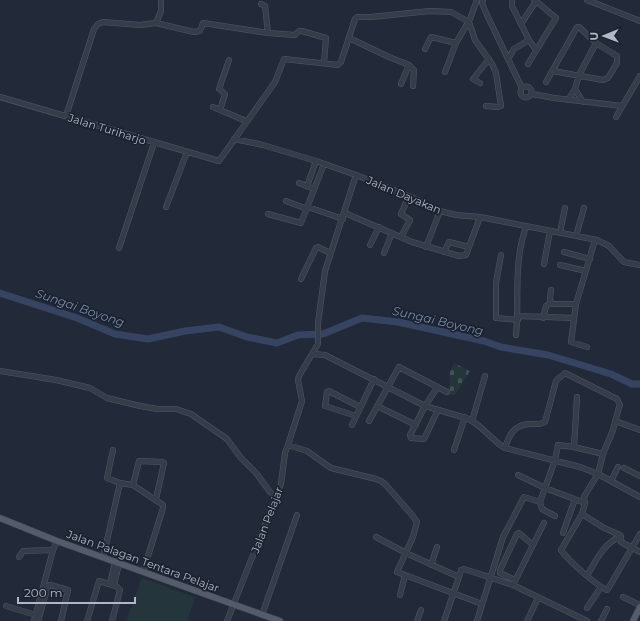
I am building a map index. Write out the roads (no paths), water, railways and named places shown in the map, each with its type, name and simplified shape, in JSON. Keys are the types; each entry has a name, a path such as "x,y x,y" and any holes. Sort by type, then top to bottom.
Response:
{"main road":[{"name":"Jalan Palagan Tentara Pelajar","path":"0,518 103,558 280,621"},
{"path":"633,621 640,606"}],"street":[{"path":"156,23 161,11 162,0"},
{"path":"445,72 456,43 469,22 477,0"},
{"path":"483,0 482,3 486,13 522,88 521,91 523,96 529,97 532,94 622,106"},
{"path":"512,0 512,6 529,40 536,50"},
{"path":"521,24 535,0 556,18 528,64"},
{"path":"587,0 601,2 640,21"},
{"path":"261,4 266,8 265,16 268,33"},
{"path":"234,139 275,82 284,59 340,64 355,19 359,16 371,17 430,10 451,12 469,22 475,40 489,59 496,73 501,106 486,106"},
{"path":"66,116 96,26 103,22 140,25 156,23 194,32 200,31 202,24 205,23 295,36 299,31 302,31 324,36 327,39 324,63"},
{"path":"546,82 577,27 579,26 596,43 617,56 617,63 608,78 603,80 553,71"},
{"path":"425,49 431,37 456,43"},
{"path":"349,38 409,65 414,70 413,86"},
{"path":"508,59 514,49 529,40"},
{"path":"568,100 575,89 579,75 596,43"},
{"path":"504,48 514,49"},
{"path":"480,83 473,79 489,59"},
{"path":"220,110 225,94 219,89 229,60"},
{"path":"401,84 409,65"},
{"path":"616,117 640,76"},
{"path":"522,88 528,86 531,88 532,94"},
{"path":"575,89 583,102"},
{"name":"Jalan Turiharjo","path":"0,97 216,160 221,160 234,139"},
{"path":"213,107 246,121"},
{"name":"Jalan Dayakan","path":"234,139 262,145 316,161 356,175 450,214 480,217 595,240 609,246 624,262 640,265"},
{"path":"119,248 154,143"},
{"path":"166,207 187,152"},
{"path":"307,186 316,161"},
{"path":"268,214 300,223 308,208 324,164"},
{"path":"325,355 318,342 318,323 323,280 330,253 343,219 356,175"},
{"path":"299,183 314,189"},
{"path":"401,238 410,219 401,214 409,196"},
{"path":"286,201 343,219"},
{"path":"560,233 566,208"},
{"path":"576,236 584,208"},
{"path":"426,246 440,211"},
{"path":"345,212 401,238 455,256 466,255 480,217"},
{"path":"516,335 520,252 526,226"},
{"path":"370,245 379,227"},
{"path":"544,264 550,231"},
{"path":"384,253 392,233"},
{"path":"587,347 571,342 576,304 595,240"},
{"path":"444,252 449,242 469,247"},
{"path":"301,279 316,248 318,247 330,253"},
{"path":"564,252 590,259"},
{"path":"501,255 496,283 496,318 574,318"},
{"path":"560,265 586,271"},
{"path":"551,290 551,303"},
{"path":"543,318 547,305 551,303 576,304"},
{"name":"Jalan Pelajar","path":"227,621 281,484 285,453 302,399 298,380 299,376 318,342"},
{"path":"312,354 325,355 425,406 465,417 505,448 580,467 598,474 640,497"},
{"path":"369,421 399,367 447,392"},
{"path":"0,371 83,387 94,390 107,398 145,407 176,409 191,414 227,439 241,458 256,473 276,498"},
{"path":"505,448 508,437 515,428 520,425 545,422 556,381 565,373 616,399 620,404 603,454 598,474 585,495 585,504 582,514 561,550 587,576 601,587 608,590 640,534"},
{"path":"472,421 485,376"},
{"path":"352,425 374,379"},
{"path":"437,388 425,406 416,425 411,437 413,439 423,439 438,410"},
{"path":"356,416 325,406 324,404 327,392 329,391 360,407"},
{"path":"574,447 577,397"},
{"path":"377,406 416,425"},
{"path":"454,450 465,417"},
{"path":"615,421 640,430"},
{"path":"288,445 307,451 331,468 376,479 385,484 417,522 416,529 397,571 482,604"},
{"path":"554,516 542,509 540,502 555,460 558,445 603,454"},
{"path":"113,450 107,478 120,483 133,485 163,505 143,572"},
{"path":"133,485 139,461 164,463 156,499"},
{"path":"611,481 618,467"},
{"path":"624,468 640,476"},
{"path":"518,475 545,488 585,504"},
{"path":"103,558 120,483"},
{"path":"477,621 502,537 524,497 540,502"},
{"path":"563,533 575,499"},
{"path":"582,514 604,528 621,536"},
{"path":"262,615 297,515"},
{"path":"567,520 577,524"},
{"path":"514,583 544,523"},
{"path":"533,545 519,533 517,534 500,573 538,598 587,621"},
{"path":"621,536 620,541 640,552"},
{"path":"587,576 602,550 614,539 621,536"},
{"path":"376,537 406,553 459,576"},
{"path":"38,621 53,550 57,541"},
{"path":"432,565 437,547"},
{"path":"20,556 23,551 53,550"},
{"path":"112,585 117,563"},
{"path":"444,621 461,570 464,569 514,583"},
{"path":"400,595 406,575"},
{"path":"87,621 98,582 112,585 120,590 112,621"},
{"path":"6,606 35,618 40,609 48,586 52,585 67,589 69,592 61,621"},
{"path":"587,608 601,587"},
{"path":"623,597 640,606"},
{"path":"527,621 538,598"},
{"path":"601,621 607,609"},
{"path":"417,621 421,610"}],"waterway":[{"name":"Sungai Boyong","path":"0,293 77,318 115,334 148,339 185,331 219,327 247,337 277,343 298,335 323,334 362,318 398,322 484,341 501,347 548,355 611,374 632,384 640,384"}]}
